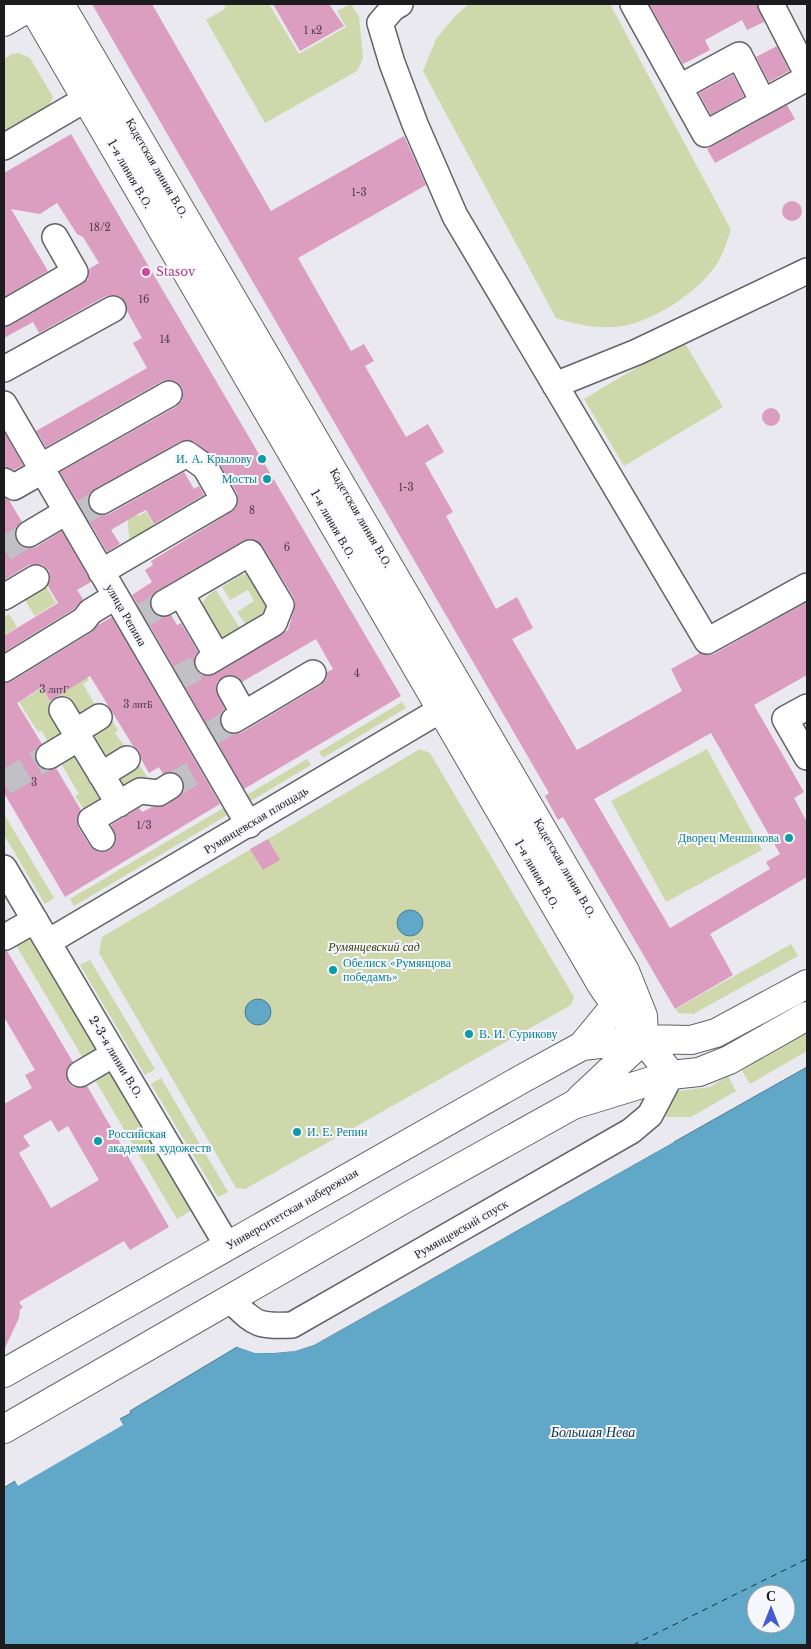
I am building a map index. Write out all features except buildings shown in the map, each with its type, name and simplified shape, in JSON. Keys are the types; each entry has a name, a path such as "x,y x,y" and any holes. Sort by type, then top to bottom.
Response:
{"main road":[{"path":"4,22 33,4"},
{"name":"1-я линия В.О.","path":"33,4 86,99 615,1006 644,1039 671,1075"},
{"name":"Кадетская линия В.О.","path":"60,4 625,971 643,1016 644,1039"},
{"name":"Университетская набережная","path":"582,1046 644,1039 691,1040 716,1033 807,984"},
{"name":"Университетская набережная","path":"4,1373 227,1245 582,1046 615,1006"},
{"path":"4,1429 404,1199 573,1105 671,1075 699,1072 729,1060 807,1016"},
{"path":"573,1105 644,1039"}],"street":[{"path":"400,4 393,8 380,23 392,63 415,124 454,216 707,641 807,586"},
{"path":"633,4 706,134 807,78"},
{"path":"771,4 807,74"},
{"path":"680,87 739,55 763,102"},
{"path":"4,147 86,99"},
{"path":"4,313 75,272 55,238"},
{"path":"556,385 637,352 807,271"},
{"path":"4,369 113,310"},
{"path":"4,481 14,487 41,469 169,394"},
{"name":"улица Репина","path":"4,404 41,469 72,515 101,572 135,621 171,682 203,738 209,765 249,825"},
{"path":"101,572 224,500 205,467 187,454 102,501"},
{"path":"29,534 72,515"},
{"path":"218,669 274,623 281,604 250,553 173,598 218,669 239,717 314,673"},
{"path":"4,597 36,578"},
{"path":"4,669 84,620 90,612 116,596"},
{"name":"Румянцевская площадь","path":"48,942 465,696"},
{"path":"807,707 786,719 807,756"},
{"path":"62,710 119,804"},
{"path":"49,756 100,716"},
{"path":"101,775 127,760"},
{"path":"102,838 91,820 140,791 159,793 170,786"},
{"name":"2-3-я линии В.О.","path":"4,868 20,910 48,942 227,1245"},
{"path":"5,937 20,910"},
{"path":"80,1074 114,1054"},
{"name":"Румянцевский спуск","path":"229,1299 254,1322 274,1326 292,1326 632,1131 650,1115 671,1075"}],"green space":[{"path":"223,4 269,4 299,54 346,27 337,11 351,4 359,16 363,58 357,71 265,123 206,20 226,8"},
{"path":"469,4 610,4 731,230 718,262 699,285 657,314 627,325 613,327 591,326 556,318 423,71 436,39 456,15"},
{"path":"19,53 30,58 53,97 47,110 4,137 4,59 12,54"},
{"path":"683,340 723,407 624,466 584,399"},
{"path":"132,507 138,516 146,512 158,532 130,548 127,510"},
{"path":"248,574 253,578 269,604 266,614 247,626 237,612 254,601 248,590 230,600 222,587 241,575"},
{"path":"45,585 56,603 35,616 23,597"},
{"path":"216,590 241,630 220,639 202,609 206,598"},
{"path":"9,614 17,627 4,636 4,617"},
{"path":"80,664 89,680 83,684 98,710 77,723 59,695"},
{"path":"42,688 70,736 51,747 42,731 38,732 19,702"},
{"path":"402,702 406,708 323,758 319,752"},
{"path":"110,717 118,730 115,733 128,751 103,767 83,733"},
{"path":"78,749 107,798 85,811 75,796 79,794 59,760"},
{"name":"Румянцевский сад","path":"420,749 430,753 574,997 571,1005 245,1189 236,1188 99,953 102,937"},
{"path":"707,749 762,850 666,902 611,801"},
{"path":"307,759 311,765 249,802 245,796"},
{"path":"137,761 149,780 129,793 110,778"},
{"path":"225,807 229,814 74,906 70,899"},
{"path":"4,814 54,898 45,904 4,835"},
{"path":"27,932 100,1054 86,1063 13,940"},
{"path":"791,944 798,956 693,1014 678,1013 676,1009"},
{"path":"90,960 155,1069 145,1075 80,965"},
{"path":"807,1031 807,1051 750,1084 741,1069"},
{"path":"107,1066 192,1210 177,1219 92,1075"},
{"path":"728,1076 736,1091 691,1117 666,1117 673,1096 679,1091 710,1087"},
{"path":"161,1078 228,1192 218,1197 151,1084"}],"water":[{"path":"410,910 419,914 423,923 419,932 410,936 401,932 397,923 401,914"},
{"path":"258,999 267,1003 271,1012 267,1021 258,1025 249,1021 245,1012 249,1003"},
{"name":"Большая Нева","path":"807,1067 807,1645 4,1645 4,1485 5,1487 15,1481 18,1485 122,1425 120,1419 131,1413 130,1411 237,1347 266,1353 294,1350 314,1345"}],"pier":[{"path":"672,1140 674,1142 314,1345 295,1351 274,1353 255,1353 237,1347 239,1345 256,1350 274,1351 313,1343"},
{"path":"120,1419 123,1425 18,1486 15,1481 17,1479 19,1482 119,1424 117,1421"}],"ferry route":[{"path":"633,1645 807,1559"}],"tunnel":[{"path":"80,514 102,501"},
{"path":"4,549 29,534"},
{"path":"138,618 164,603"},
{"path":"174,680 208,662"},
{"path":"207,736 234,720"},
{"path":"4,783 49,756"},
{"path":"170,786 205,767"}],"place":[{"name":"Stasov","path":"146,272"},
{"name":"И. А. Крылову","path":"262,459"},
{"name":"Мосты","path":"267,479"},
{"name":"Дворец Меншикова","path":"789,838"},
{"name":"Обелиск «Румянцова победамъ»","path":"333,970"},
{"name":"В. И. Сурикову","path":"469,1034"},
{"name":"И. Е. Репин","path":"297,1132"},
{"name":"Российская академия художеств","path":"98,1141"}]}
